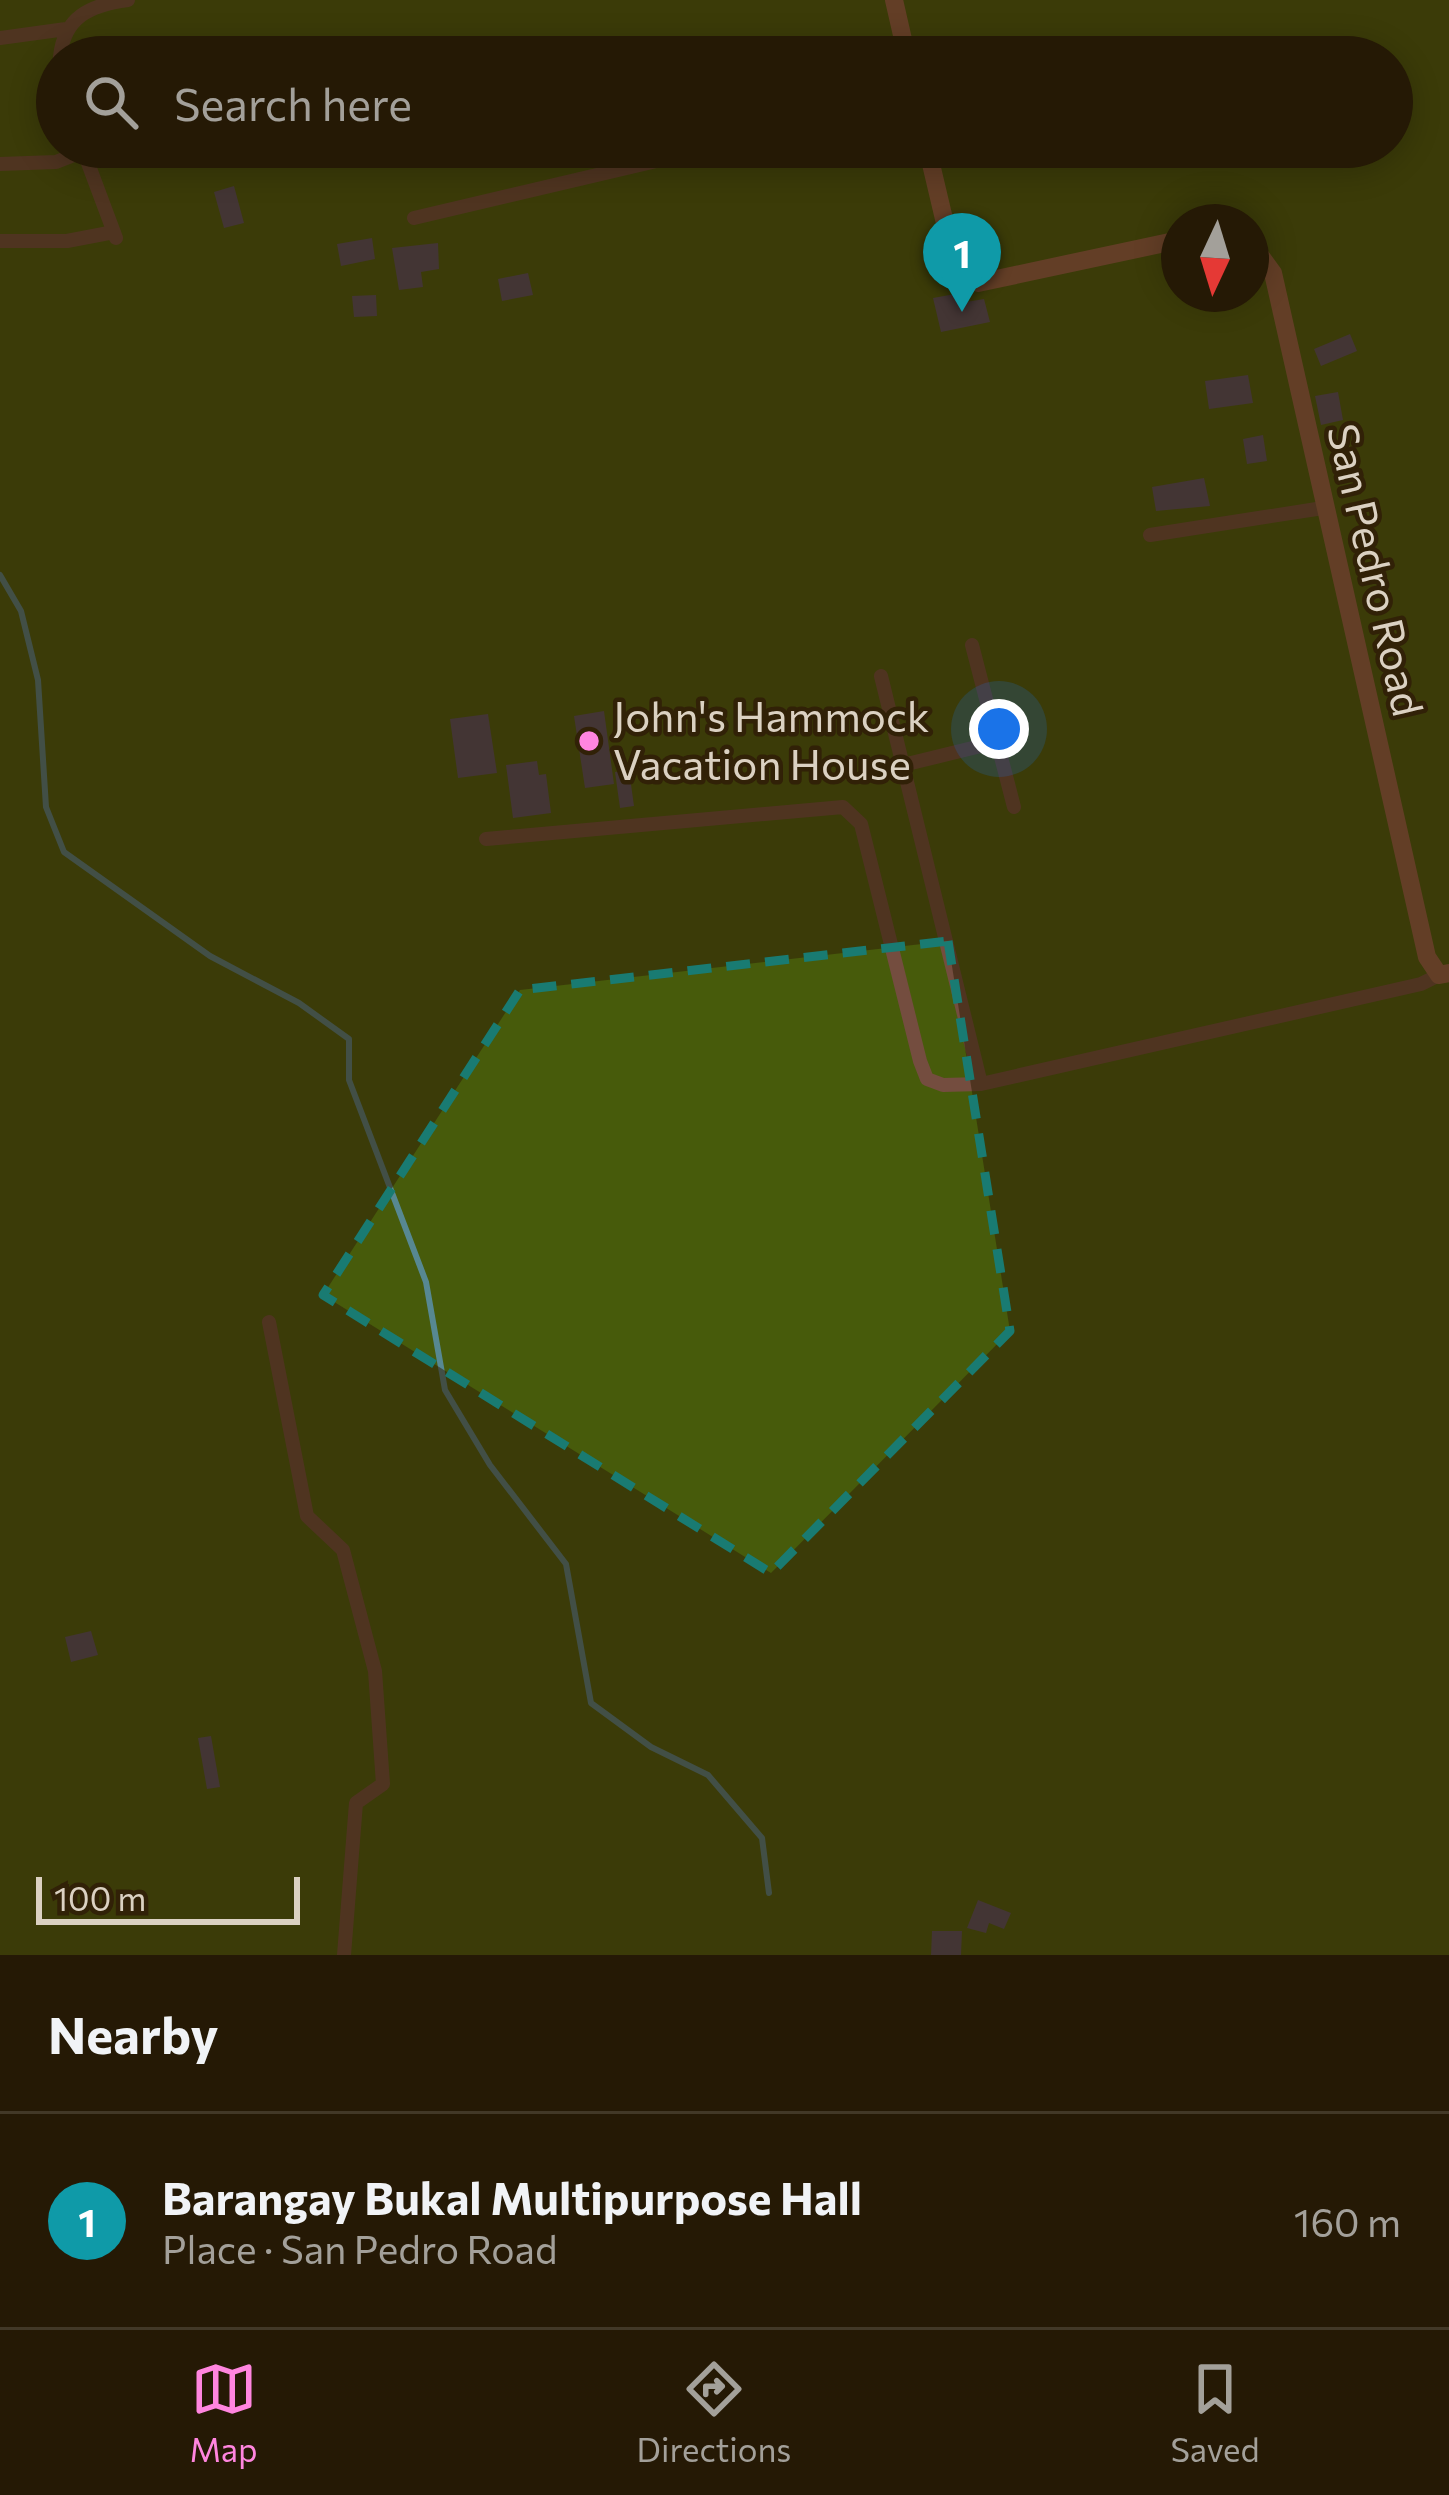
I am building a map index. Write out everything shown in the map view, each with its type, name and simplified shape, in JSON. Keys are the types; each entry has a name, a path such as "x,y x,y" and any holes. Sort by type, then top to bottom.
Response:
{"street":[{"path":"0,38 66,29 88,10 128,0"},
{"path":"894,0 902,36"},
{"path":"64,36 66,29"},
{"path":"0,164 36,163"},
{"path":"0,224 4,241 116,236 90,168"},
{"path":"414,218 627,168"},
{"path":"932,168 953,257 978,283 1161,244"},
{"name":"San Pedro Road","path":"1269,268 1406,874 1427,957 1444,974"},
{"path":"1150,535 1323,508"},
{"path":"972,645 1014,806"},
{"path":"881,676 980,1084"},
{"path":"903,764 997,742"},
{"path":"486,839 843,808 861,824 928,1079 943,1085 980,1084 1421,984 1444,974"},
{"path":"268,1322 307,1516 343,1550 375,1671 383,1784 356,1803 344,1955"}],"highlighted area":[{"path":"948,941 1010,1331 771,1573 323,1295 520,990"}],"green space":[{"path":"0,0 1449,0 1449,1955 0,1955"}],"building":[{"path":"234,186 244,223 224,228 214,192"},
{"path":"372,238 375,259 341,266 337,244"},
{"path":"438,243 439,269 421,272 423,287 399,290 392,248"},
{"path":"528,273 533,295 502,301 498,279"},
{"path":"955,294 966,302 984,299 990,322 941,332 933,298"},
{"path":"376,295 377,316 354,317 352,296"},
{"path":"1350,334 1357,351 1321,366 1314,349"},
{"path":"1248,375 1253,403 1209,409 1205,381"},
{"path":"1338,392 1343,420 1321,425 1315,396"},
{"path":"1263,435 1267,461 1247,464 1243,439"},
{"path":"1204,478 1210,506 1156,511 1152,487"},
{"path":"604,711 614,784 585,788 574,716"},
{"path":"488,714 497,773 458,778 450,719"},
{"path":"537,761 539,775 546,774 551,813 513,818 506,765"},
{"path":"629,770 634,806 620,808 615,772"},
{"path":"91,1631 98,1655 71,1662 65,1637"},
{"path":"211,1736 220,1787 207,1789 198,1738"},
{"path":"978,1900 1011,1913 1004,1929 989,1923 986,1933 967,1928"},
{"path":"932,1931 962,1931 961,1955 931,1955"}],"waterway":[{"path":"0,575 21,611 38,680 46,807 64,852 210,956 299,1003 349,1039 349,1080 426,1282 445,1390 490,1465 566,1564 591,1703 651,1747 708,1775 762,1838 769,1893"}],"place":[{"name":"Barangay Bukal Multipurpose Hall","path":"962,312"},
{"name":"John's Hammock Vacation House","path":"589,741"}]}
